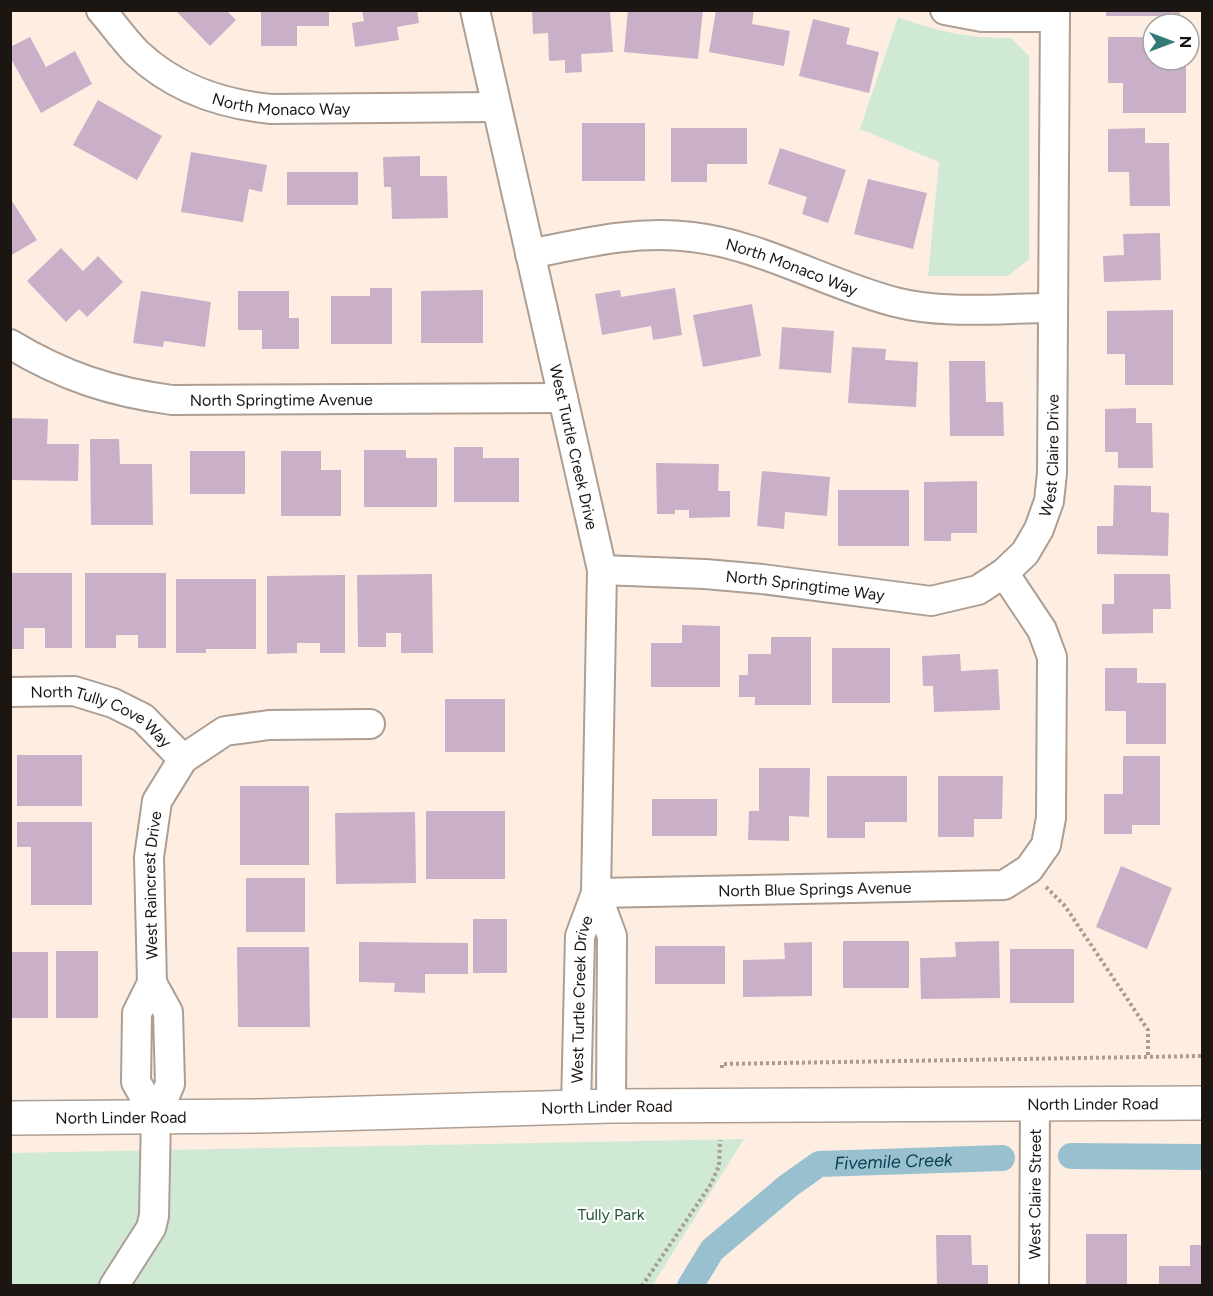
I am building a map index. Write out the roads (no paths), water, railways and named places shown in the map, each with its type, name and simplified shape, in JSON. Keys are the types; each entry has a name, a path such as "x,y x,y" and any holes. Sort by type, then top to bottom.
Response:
{"main road":[{"name":"North Linder Road","path":"10,1118 156,1117 611,1106 1203,1103"}],"street":[{"name":"North Monaco Way","path":"101,10 137,53 169,78 205,96 239,106 271,109 496,108"},
{"name":"West Turtle Creek Drive","path":"475,10 602,570 596,893 580,936 576,1107"},
{"path":"945,10 982,17 1055,14"},
{"name":"West Claire Drive","path":"1004,573 1025,553 1040,529 1049,501 1053,474 1055,14"},
{"name":"North Monaco Way","path":"530,254 638,234 693,237 748,250 894,302 951,309 1053,308"},
{"name":"North Springtime Avenue","path":"10,344 59,371 86,382 114,390 172,400 563,398"},
{"name":"North Springtime Way","path":"602,570 762,579 931,601 978,590 1004,573"},
{"name":"North Blue Springs Avenue","path":"596,893 1004,885 1029,869 1046,845 1051,818 1052,657 1042,630 1004,573"},
{"name":"North Tully Cove Way","path":"10,692 74,691 113,703 143,718 183,759"},
{"path":"183,759 225,730 269,725 370,724"},
{"name":"West Raincrest Drive","path":"156,1117 170,1084 169,1035 168,1012 152,983 149,857 157,801 183,759"},
{"name":"West Turtle Creek Drive","path":"596,893 612,936 611,1106"},
{"name":"West Claire Street","path":"1034,1286 1035,1104"},
{"path":"114,1286 153,1223 156,1117"}],"waterway":[{"name":"Fivemile Creek","path":"1071,1156 1202,1157"},
{"name":"Fivemile Creek","path":"690,1286 712,1250 788,1186 819,1164 1002,1158"}],"park label":[{"name":"Tully Park","path":"611,1214"}]}
